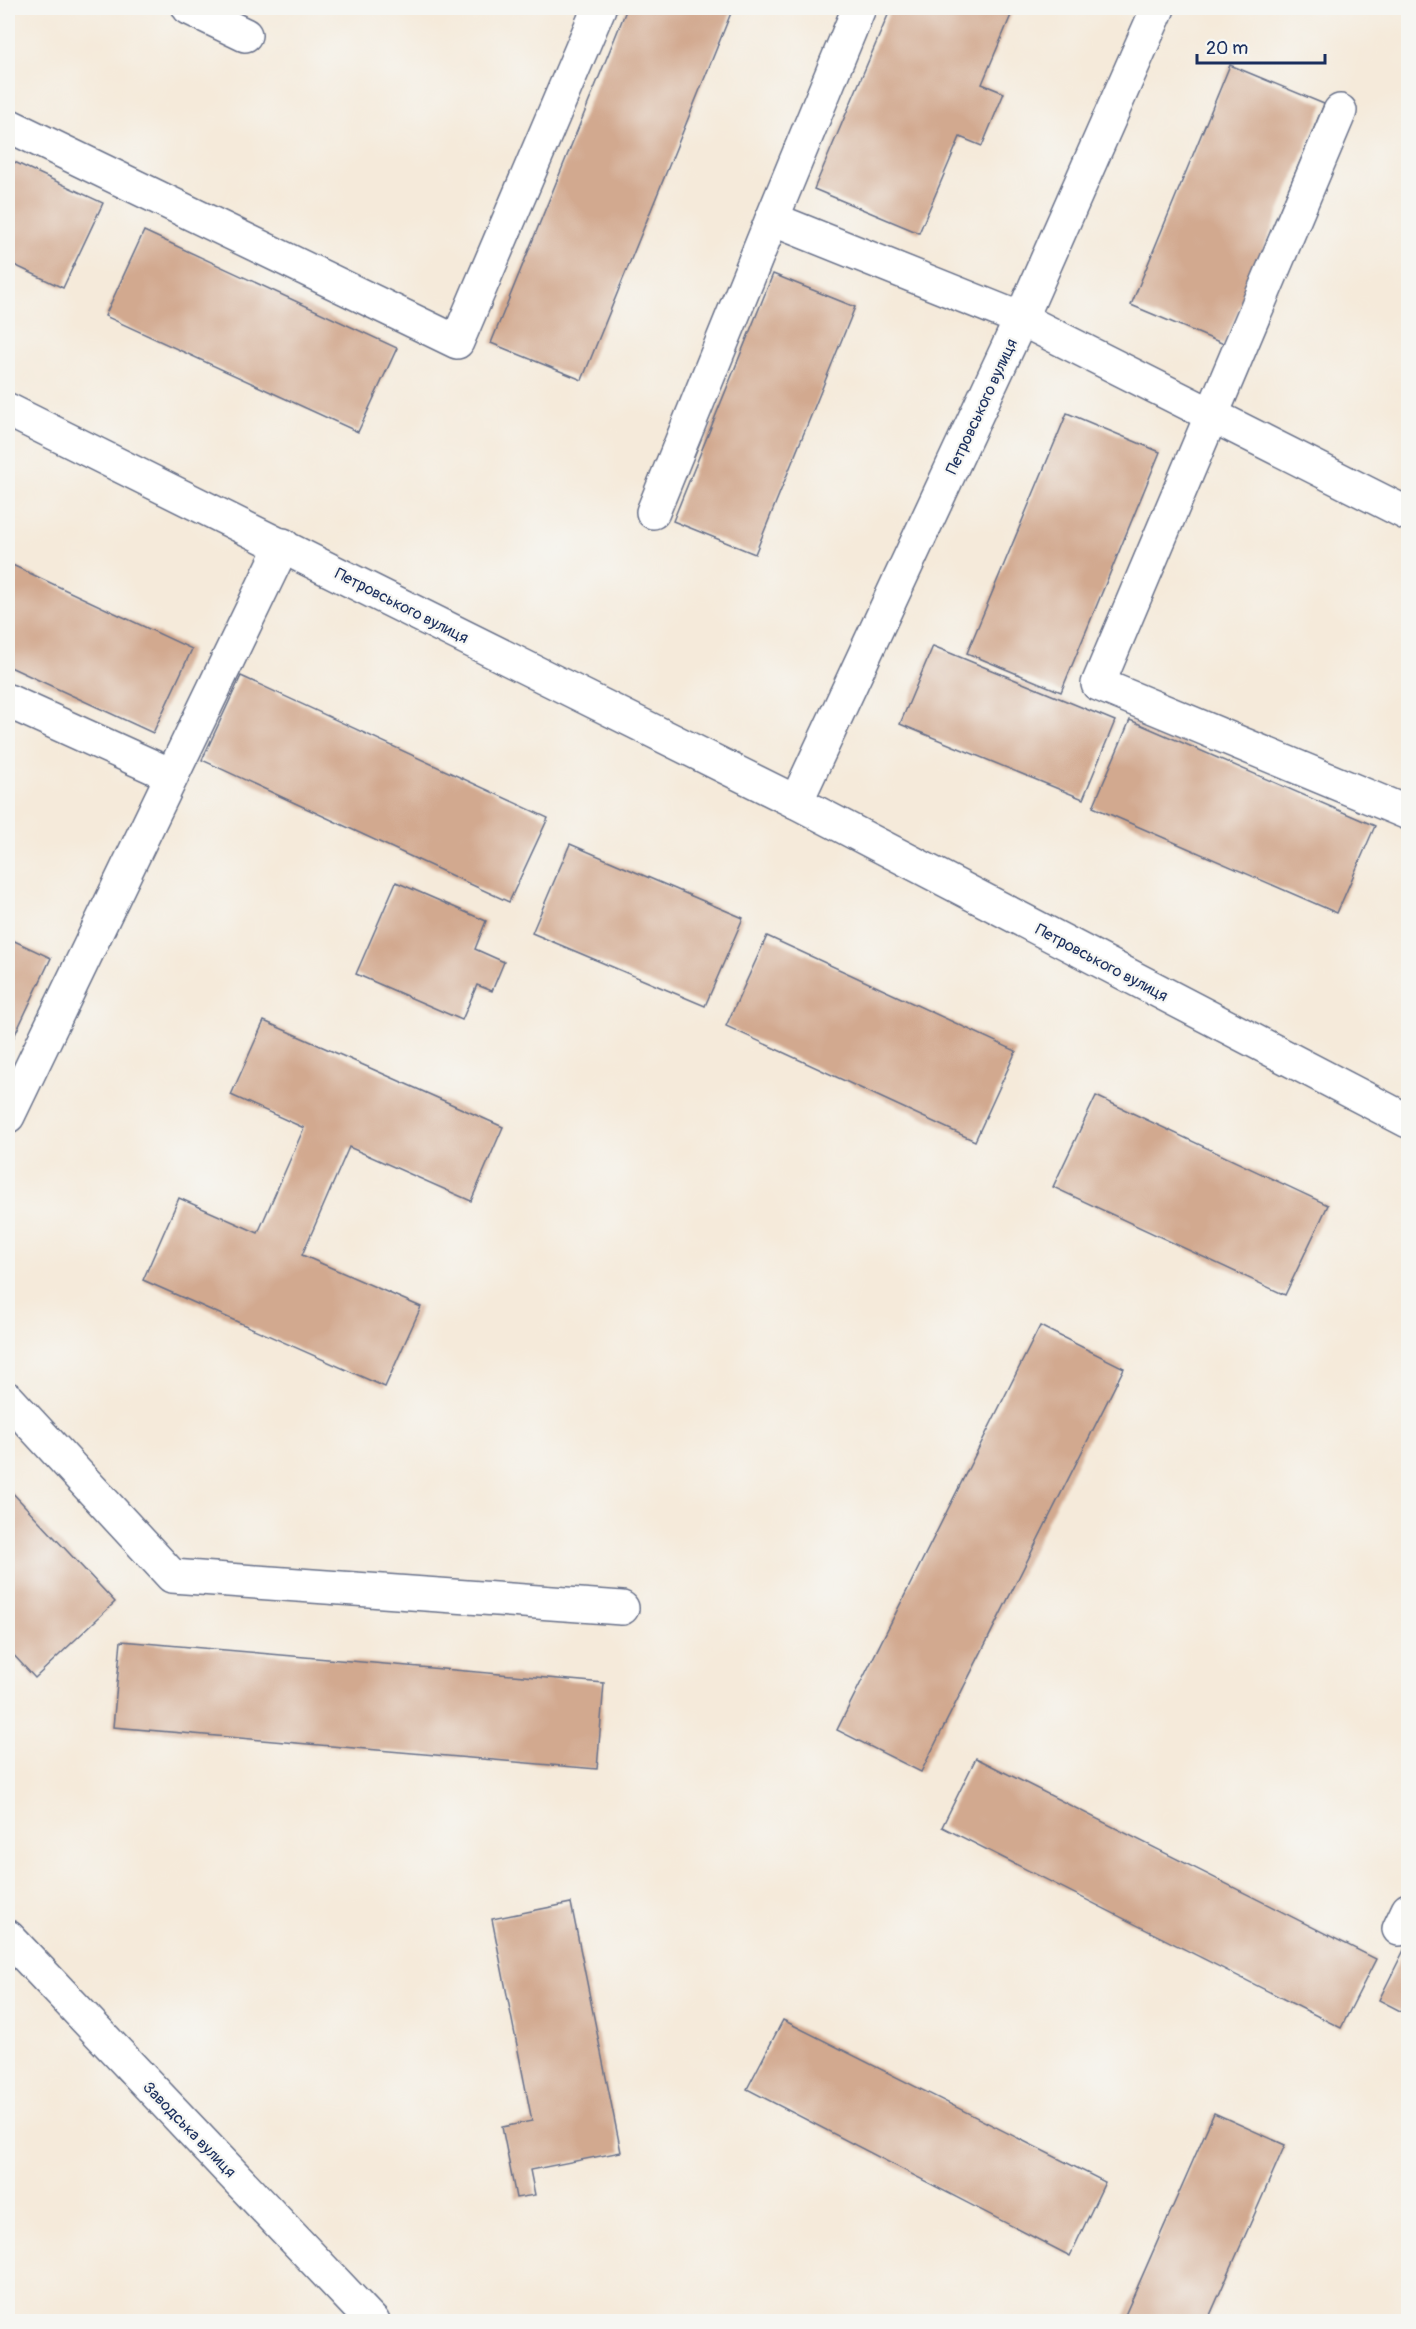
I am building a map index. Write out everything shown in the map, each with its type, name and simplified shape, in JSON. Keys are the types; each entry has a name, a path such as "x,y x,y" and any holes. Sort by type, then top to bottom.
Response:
{"main road":[{"path":"189,8 245,34"},
{"path":"8,125 457,342 599,8"},
{"path":"653,512 859,8"},
{"name":"Петровського вулиця","path":"796,802 1021,319 1158,8"},
{"path":"1340,111 1210,414 1098,684 1408,813"},
{"path":"772,219 1021,319 1408,514"},
{"name":"Петровського вулиця","path":"8,410 796,802 1408,1121"},
{"path":"8,1116 283,545"},
{"path":"8,701 171,776"},
{"path":"8,1400 172,1576 622,1608"},
{"name":"Заводська вулиця","path":"8,1937 373,2322"}],"building":[{"path":"627,8 733,8 582,380 491,343"},
{"path":"891,8 1014,8 982,84 1004,93 982,146 960,137 919,233 814,189"},
{"path":"1230,65 1324,104 1224,344 1131,305"},
{"path":"8,159 103,203 63,288 8,262"},
{"path":"144,231 397,348 358,432 105,316"},
{"path":"773,274 855,307 755,554 673,521"},
{"path":"1067,413 1160,452 1061,692 967,653"},
{"path":"8,563 192,649 153,733 8,666"},
{"path":"933,646 1115,721 1083,799 900,724"},
{"path":"241,676 548,818 509,902 202,760"},
{"path":"1130,720 1375,826 1337,913 1093,807"},
{"path":"570,844 743,918 705,1006 532,933"},
{"path":"396,882 486,921 475,949 504,962 492,991 477,985 462,1020 356,974"},
{"path":"767,936 1016,1051 975,1141 726,1026"},
{"path":"8,938 51,958 11,1043 8,1041"},
{"path":"264,1021 503,1127 471,1201 349,1147 302,1255 421,1307 385,1387 143,1280 179,1198 258,1233 304,1128 231,1095"},
{"path":"1096,1096 1328,1205 1285,1295 1053,1187"},
{"path":"1040,1326 1124,1368 921,1772 837,1730"},
{"path":"8,1488 115,1602 35,1678 8,1649"},
{"path":"121,1641 604,1683 597,1769 113,1727"},
{"path":"976,1758 1376,1959 1341,2028 942,1827"},
{"path":"571,1903 621,2152 530,2170 535,2195 516,2198 502,2127 532,2121 492,1919"},
{"path":"1408,1942 1408,2015 1379,2000"},
{"path":"783,2020 1105,2182 1070,2256 747,2089"},
{"path":"1214,2113 1285,2145 1207,2322 1122,2322"}]}
